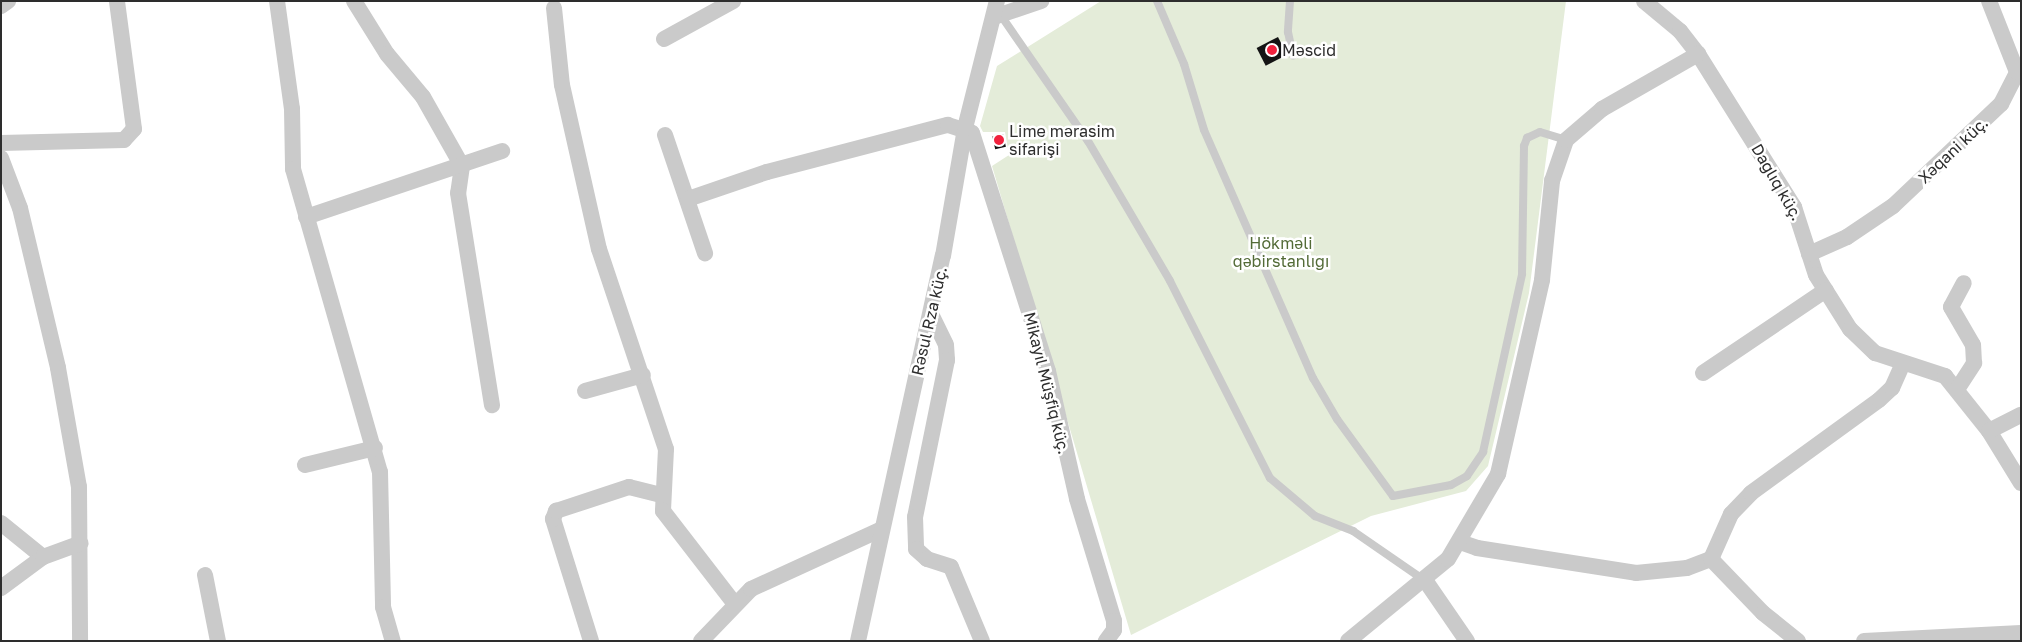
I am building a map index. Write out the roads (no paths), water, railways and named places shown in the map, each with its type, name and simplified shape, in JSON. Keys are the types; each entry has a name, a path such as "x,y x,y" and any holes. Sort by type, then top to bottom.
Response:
{"street":[{"path":"1,6 8,1"},
{"path":"80,641 81,543 79,487 58,368 20,208 1,155 124,140 134,129 117,1"},
{"path":"277,1 292,109 293,169 375,448 382,499 383,607 393,641"},
{"path":"354,1 376,39 423,97 462,166 458,193 492,405"},
{"path":"664,39 733,1"},
{"path":"998,12 1041,1"},
{"name":"Xəqani küç.","path":"1809,254 1847,237 1892,206 2001,104 2019,72 1989,1"},
{"name":"Dağlıq küç.","path":"1650,3 1698,54 1794,207 1809,254 1826,290 1861,342 1875,353 1945,376 1958,388 1989,431 2021,483"},
{"path":"554,8 562,85 599,249 643,375 666,449 661,495 669,522 734,603"},
{"name":"Rəsul Rza küç.","path":"858,641 931,314 965,128 998,12"},
{"path":"1348,641 1425,580 1460,542 1498,474 1514,418 1542,280 1552,180 1566,140 1602,109 1698,54"},
{"path":"688,198 767,172 939,128 965,128"},
{"name":"Mikayıl Müşfiq küç.","path":"965,128 982,156 1048,371 1075,490 1114,621 1114,630 1106,641"},
{"path":"665,135 688,198 705,253"},
{"path":"306,217 502,151"},
{"path":"1958,388 1974,363 1973,344 1952,307 1964,283"},
{"path":"1703,373 1826,290"},
{"path":"931,314 946,344 946,360 915,517 916,549 927,559 951,567 982,641"},
{"path":"1460,542 1477,548 1636,573 1687,568 1711,559 1731,514 1751,493 1880,400 1892,388 1903,363"},
{"path":"584,390 643,375"},
{"path":"1989,431 2021,415"},
{"path":"305,465 375,448"},
{"path":"592,641 553,519 556,511 629,487 661,495"},
{"path":"1,523 43,557"},
{"path":"702,641 734,603 767,580 882,529"},
{"path":"1,588 43,557 81,543"},
{"path":"1711,559 1763,613 1798,641"},
{"path":"205,575 218,641"},
{"path":"1425,580 1467,641"},
{"path":"1864,641 2013,636"}],"lane":[{"path":"1157,1 1184,64 1204,130 1313,378 1337,419 1393,496 1451,485 1467,476 1484,452 1522,274 1524,146 1527,138 1540,132 1566,140"},
{"path":"1290,1 1288,32 1293,55"},
{"path":"998,12 1088,141 1170,281 1270,478 1315,516 1353,532 1425,580"}],"place":[{"name":"Məscid","path":"1272,50"},
{"name":"Lime mərasim sifarişi","path":"999,140"}],"park label":[{"name":"Hökməli qəbirstanlığı","path":"1281,252"}]}
